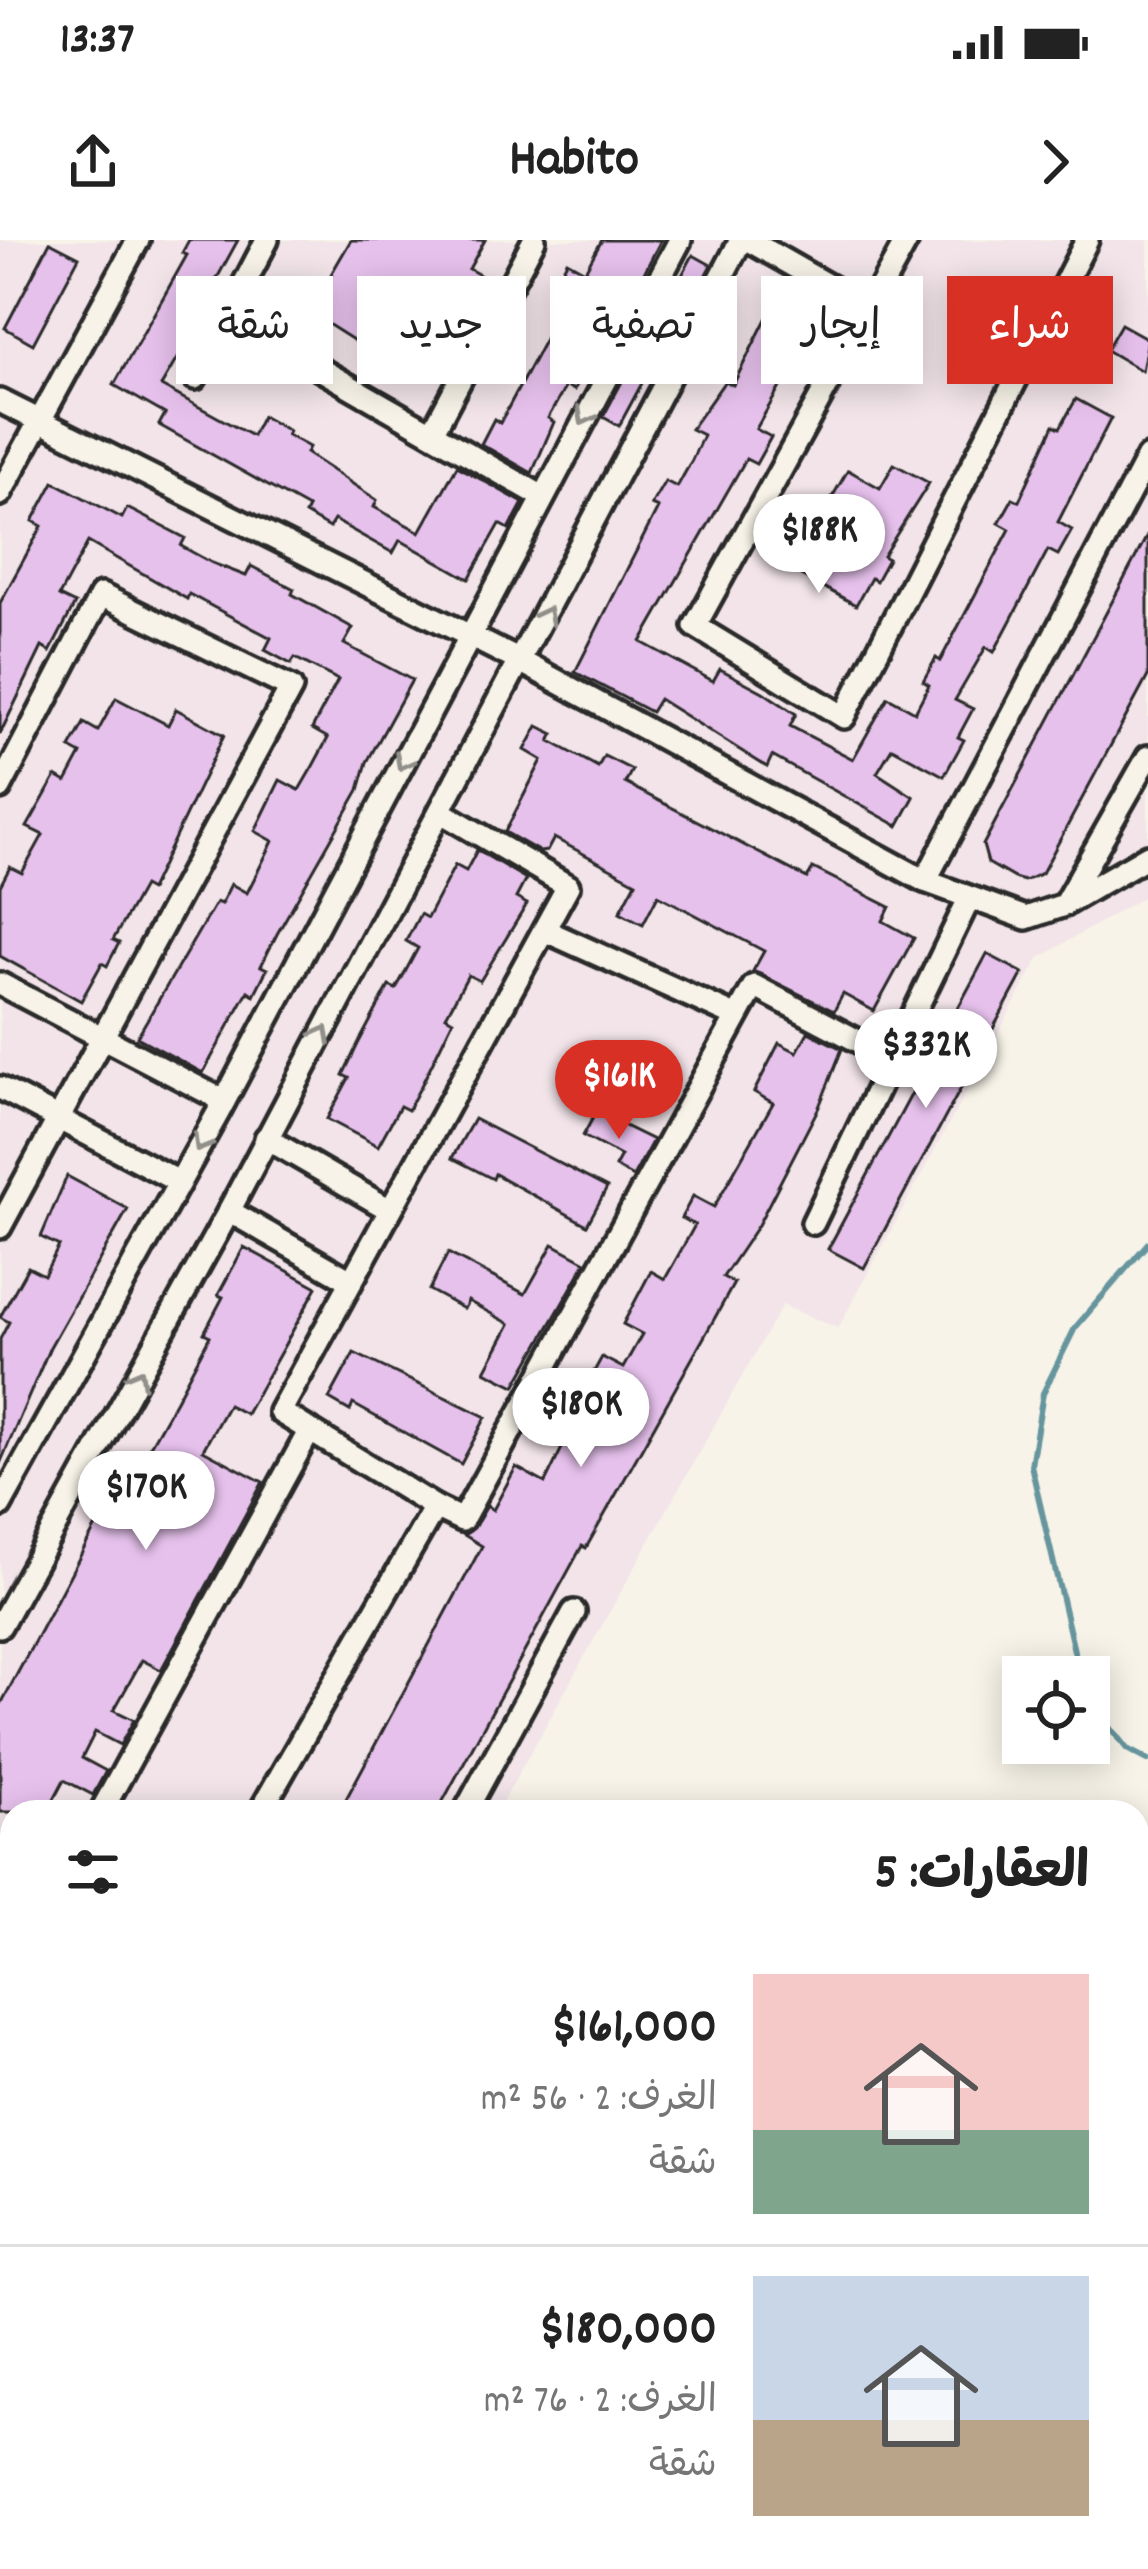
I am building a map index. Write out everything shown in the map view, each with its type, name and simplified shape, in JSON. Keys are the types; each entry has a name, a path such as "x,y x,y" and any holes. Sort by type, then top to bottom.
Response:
{"street":[{"path":"0,494 138,240"},
{"path":"249,276 267,240"},
{"path":"432,433 534,240"},
{"path":"0,1506 224,1101 680,240"},
{"path":"0,1626 229,1211 745,240 810,276"},
{"path":"887,276 907,240"},
{"path":"828,384 694,626 844,717 1087,240"},
{"path":"333,376 543,497"},
{"path":"0,401 522,662 925,881 969,899 1026,918 1064,905 1148,856"},
{"path":"925,881 1148,457"},
{"path":"0,1227 291,688 101,595 2,777"},
{"path":"1064,905 1148,758"},
{"path":"441,812 568,886 280,1412 435,1507 462,1520 754,986 892,1059"},
{"path":"813,1223 969,899"},
{"path":"544,930 735,1016"},
{"path":"0,984 224,1101"},
{"path":"0,1088 179,1182"},
{"path":"266,1138 390,1210"},
{"path":"229,1211 351,1281"},
{"path":"108,1800 310,1430"},
{"path":"267,1800 435,1507"},
{"path":"472,1800 574,1612"}],"shaded area":[{"path":"0,240 1148,240 1148,894 1039,958 838,1328 782,1305 504,1800 0,1800"}],"building":[{"path":"189,240 238,240 218,276 176,276 176,360 161,386 252,436 262,416 289,431 287,435 309,447 306,453 377,500 374,507 420,532 457,466 523,503 509,529 500,524 469,579 400,540 393,553 334,520 329,528 305,514 308,508 159,425 165,414 114,385 187,255 182,253"},
{"path":"351,240 485,240 469,269 482,276 357,276 357,342 333,327 330,276"},
{"path":"602,240 661,240 642,276 559,276 567,261 585,271"},
{"path":"50,242 79,257 33,344 5,328"},
{"path":"693,255 711,265 705,276 682,276"},
{"path":"1121,324 1148,339 1142,371 1113,354 1113,338"},
{"path":"761,329 761,384 782,384 756,429 771,437 756,464 746,459 641,642 713,681 720,669 763,692 796,714 790,726 853,759 888,697 915,712 929,685 923,681 936,658 940,661 1010,529 999,523 1013,498 1019,501 1054,425 1060,428 1076,399 1111,418 1058,522 1072,530 1058,555 1048,550 994,652 986,647 955,700 973,709 958,737 964,740 944,776 892,748 877,773 914,797 898,826 772,756 767,767 659,699 651,712 575,672 658,508 651,505 665,481 677,487 692,460 703,435 691,429 723,384 737,384"},
{"path":"550,330 550,384 577,384 574,390 566,386 548,418 554,422 532,473 481,444 494,419 500,423 521,384 526,384 526,374"},
{"path":"621,384 642,384 619,426 603,417"},
{"path":"894,464 929,483 883,556 888,559 876,581 871,578 856,605 790,569 848,470 880,488"},
{"path":"54,482 122,518 127,508 185,538 181,546 212,563 246,576 251,566 294,589 292,594 353,628 344,644 412,680 367,762 359,790 277,934 261,966 267,969 254,995 248,991 203,1073 137,1037 216,902 221,904 231,884 247,893 273,841 255,831 280,780 299,790 313,766 328,738 312,729 338,680 295,658 291,664 265,650 271,638 189,594 187,599 88,542 59,596 75,604 50,652 42,647 0,734 0,603 42,526 33,521"},
{"path":"1148,534 1148,676 1042,873 1024,881 1014,878 988,863 983,845"},
{"path":"116,698 168,725 176,709 224,735 150,890 143,886 113,940 119,943 107,966 102,963 81,1001 0,956 0,886 10,867 22,873 43,835 27,827 56,776 66,782 81,754 70,748 84,723 98,731"},
{"path":"538,726 554,734 550,741 598,767 604,756 632,770 625,783 807,878 813,868 890,907 883,921 914,938 874,1011 843,994 834,1011 753,971 764,951 658,895 643,924 620,912 636,882 554,838 547,851 540,852 505,832 542,760 525,750"},
{"path":"477,850 526,879 516,898 527,904 480,981 468,975 446,1016 453,1020 423,1082 408,1110 400,1106 378,1146 327,1119 349,1078 343,1075 358,1044 389,986 396,989 418,948 406,941 420,914 427,918 455,865 466,871"},
{"path":"987,954 1023,973 864,1268 828,1249"},
{"path":"808,1032 842,1049 819,1107 758,1225 723,1277 734,1283 586,1548 582,1546 444,1800 345,1800 482,1546 464,1535 487,1506 493,1510 516,1467 545,1483 580,1411 574,1408 602,1357 623,1368 642,1334 623,1324 651,1271 665,1279 695,1225 681,1218 693,1196 714,1207 773,1103 754,1092 779,1043 797,1052"},
{"path":"596,1112 653,1140 633,1177 615,1167 621,1156 583,1136"},
{"path":"474,1119 607,1188 587,1225 495,1174 493,1179 452,1158"},
{"path":"67,1176 128,1209 50,1347 0,1464 0,1339 9,1322 0,1317 28,1267 44,1275 59,1246 41,1237"},
{"path":"553,1244 586,1262 515,1386 485,1371 510,1324 468,1301 464,1309 429,1290 448,1253 525,1294"},
{"path":"244,1247 317,1287 246,1414 228,1405 203,1450 263,1482 161,1670 142,1660 114,1710 134,1720 120,1745 95,1732 82,1758 106,1771 93,1795 64,1780 53,1800 0,1800 0,1706 133,1457 141,1462 210,1336 204,1333 223,1297 218,1295"},
{"path":"354,1353 486,1417 461,1464 353,1404 350,1411 329,1399"}],"waterway":[{"path":"1075,1656 1031,1465 1043,1393 1075,1328 1148,1243"},
{"path":"1110,1727 1127,1749 1148,1760"}]}
